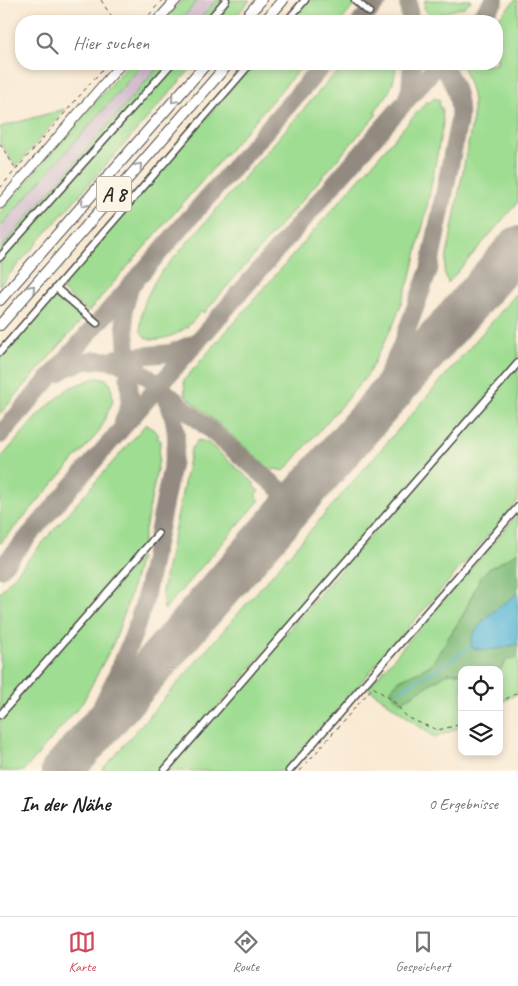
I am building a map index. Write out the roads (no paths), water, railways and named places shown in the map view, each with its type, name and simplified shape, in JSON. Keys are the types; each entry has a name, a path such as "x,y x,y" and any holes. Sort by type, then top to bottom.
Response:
{"highway":[{"path":"248,15 262,0"},
{"path":"270,15 283,0"},
{"name":"A 8","path":"0,300 201,70"},
{"name":"A 8","path":"0,325 223,70"}],"main road":[{"path":"163,15 176,0"},
{"path":"0,204 116,70"}],"lane":[{"path":"213,15 226,0"},
{"path":"292,15 306,0"},
{"path":"355,0 368,12"},
{"path":"0,257 166,70"},
{"path":"0,352 245,70"},
{"path":"56,288 97,323"},
{"path":"164,771 518,364"},
{"path":"289,771 518,507"},
{"path":"0,716 158,534"}],"water":[{"path":"518,593 518,644 489,650 471,647 475,631 481,623"}],"waterway":[{"path":"400,690 471,647"}]}
